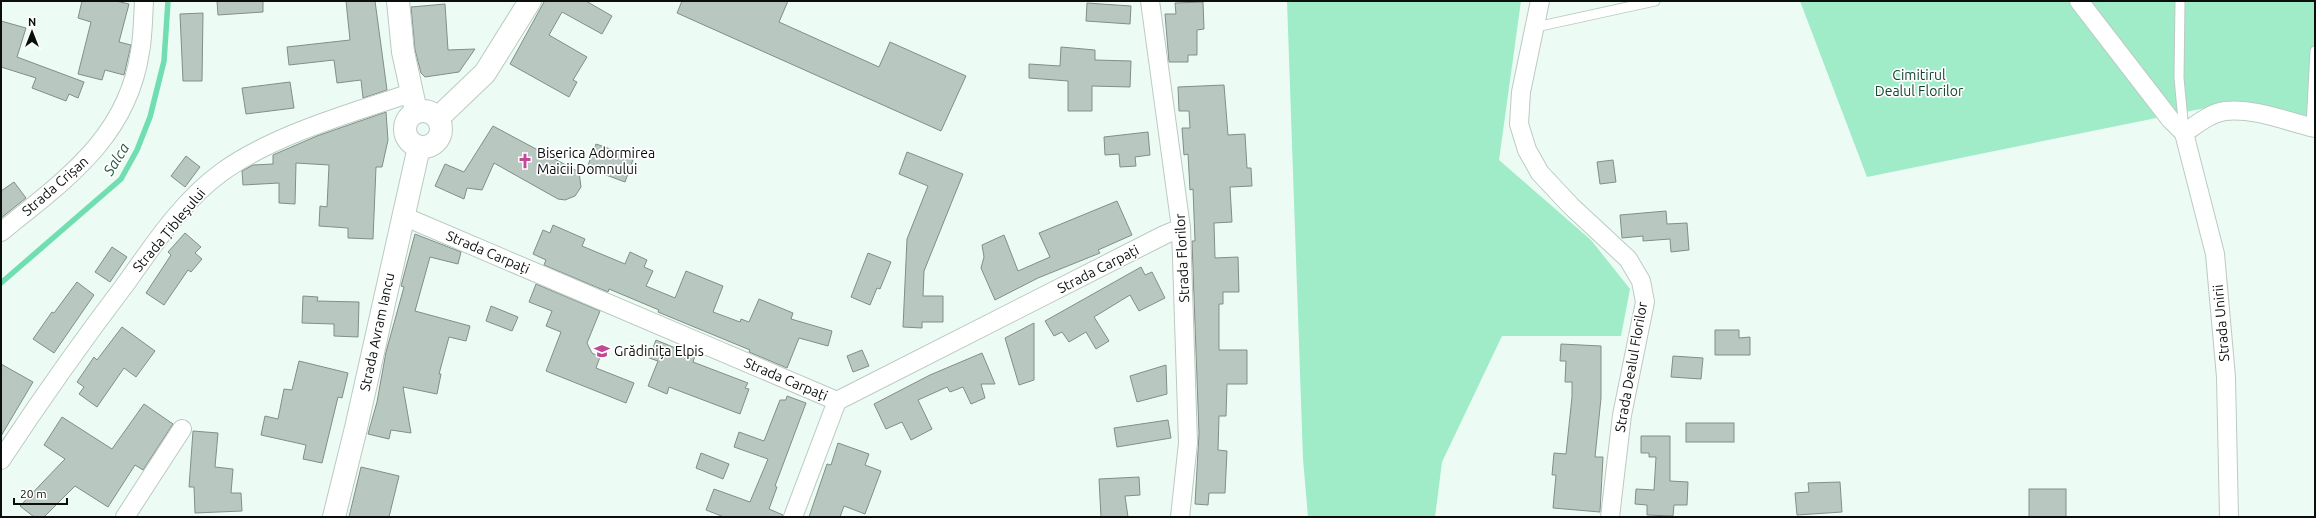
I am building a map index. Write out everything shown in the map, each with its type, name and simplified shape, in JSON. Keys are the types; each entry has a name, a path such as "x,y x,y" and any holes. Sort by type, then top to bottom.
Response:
{"main road":[{"path":"398,1 403,52 414,102 406,120 404,130 411,143 420,147 429,146 437,139 441,131 438,118 414,102"},
{"path":"438,118 485,73 530,1"},
{"name":"Strada Avram Iancu","path":"334,517 356,428 403,216 420,147"}],"street":[{"name":"Strada Crișan","path":"1,232 79,168 100,144 116,121 132,87 140,52 144,1"},
{"name":"Strada Florilor","path":"1150,1 1170,138 1181,228 1188,443 1180,517"},
{"name":"Strada Dealul Florilor","path":"1540,1 1536,27 1521,92 1519,124 1526,150 1540,173 1572,206 1628,259 1641,281 1645,302 1622,415 1610,517"},
{"path":"2079,1 2170,119 2184,133 2204,119 2224,111 2261,113 2313,128"},
{"name":"Strada Țibleșului","path":"1,460 43,396 148,253 188,203 221,172 246,157 294,135 414,102"},
{"name":"Strada Unirii","path":"2184,133 2215,254 2226,378 2229,517"},
{"name":"Strada Carpați","path":"403,216 837,401 1164,235 1181,228"},
{"path":"793,517 837,401"},
{"path":"125,517 182,429"}],"lane":[{"path":"1536,27 1655,1"},
{"path":"2180,1 2179,78 2184,133"},
{"path":"2313,128 2315,51"}],"green space":[{"path":"1287,1 1521,1 1499,160 1591,240 1630,289 1621,336 1502,336 1442,462 1435,517 1308,517 1303,459"},
{"name":"Cimitirul Dealul Florilor","path":"1800,1 2315,1 2315,117 2230,103 1867,177"}],"building":[{"path":"82,1 116,1 129,4 119,42 131,45 124,75 105,70 102,80 78,74 91,22 78,18"},
{"path":"217,1 263,1 263,12 218,15"},
{"path":"346,1 375,1 387,90 363,98 361,80 337,83 334,60 289,65 287,47 350,40"},
{"path":"542,1 586,1 612,16 602,34 562,12 549,35 587,57 573,80 577,82 569,97 510,64 544,2"},
{"path":"682,1 788,1 779,22 879,67 890,42 966,76 941,131 677,13"},
{"path":"1203,2 1204,29 1197,30 1197,55 1188,55 1188,62 1169,62 1165,14 1176,14 1175,3"},
{"path":"1087,3 1131,6 1130,24 1086,21"},
{"path":"445,4 448,50 475,49 459,72 425,77 421,73 415,50 411,7"},
{"path":"203,13 202,81 183,81 180,14"},
{"path":"1,21 26,28 17,57 84,82 78,98 69,94 66,101 32,88 36,78 1,67"},
{"path":"1061,47 1095,50 1095,60 1131,61 1130,87 1092,86 1092,111 1068,111 1068,81 1029,78 1029,64 1060,66"},
{"path":"290,82 294,108 246,114 242,88"},
{"path":"1224,85 1228,135 1245,134 1247,168 1251,168 1252,186 1230,187 1232,222 1214,223 1215,258 1238,257 1239,292 1223,292 1223,304 1219,304 1219,350 1247,350 1247,384 1227,384 1226,416 1219,416 1218,450 1227,451 1225,493 1209,493 1208,505 1195,504 1199,434 1192,241 1195,241 1193,189 1190,190 1188,154 1184,155 1182,128 1190,128 1189,111 1179,111 1178,87"},
{"path":"386,112 388,140 382,167 376,167 373,239 348,238 348,228 319,226 320,206 327,207 329,165 296,163 295,204 279,203 279,183 243,185 242,171 253,165 273,164 273,155 317,136"},
{"name":"Biserica Adormirea Maicii Domnului","path":"493,126 579,172 581,187 575,196 565,200 558,199 494,163 482,190 467,188 464,199 435,186 445,164 464,172"},
{"path":"1148,132 1150,155 1135,157 1136,166 1120,167 1119,154 1105,155 1104,137"},
{"path":"596,144 634,157 625,182 587,168"},
{"path":"907,152 963,174 924,271 923,296 943,296 943,322 922,322 922,328 903,327 907,239 928,186 899,174"},
{"path":"186,156 200,167 185,187 171,176"},
{"path":"1613,160 1616,182 1600,184 1597,162"},
{"path":"14,182 26,198 1,218 1,191"},
{"path":"1117,201 1132,235 1098,250 1100,253 1038,278 995,300 981,268 984,257 982,245 1004,235 1018,271 1050,257 1039,233"},
{"path":"1666,211 1667,224 1687,223 1689,250 1671,252 1670,239 1643,241 1643,236 1622,238 1620,215"},
{"path":"553,225 585,239 582,246 625,264 630,252 647,260 644,267 653,271 646,286 675,298 686,271 723,286 713,312 740,322 741,319 749,322 759,299 793,313 791,319 832,331 828,346 799,338 787,368 749,352 750,350 658,312 659,310 609,289 608,292 544,265 546,260 533,254 543,230 550,233"},
{"path":"185,233 201,247 195,253 202,259 191,272 188,270 164,305 146,293 171,255 168,252"},
{"path":"415,234 461,252 458,264 430,257 415,311 470,326 466,341 449,337 439,374 441,374 437,394 403,387 411,433 391,430 389,439 368,434 377,402 386,352 404,287 401,286"},
{"path":"112,247 127,257 110,282 95,272"},
{"path":"868,253 891,262 880,289 877,288 870,305 851,297"},
{"path":"1141,267 1145,275 1152,272 1165,298 1139,311 1130,295 1094,317 1109,341 1096,349 1086,332 1069,342 1062,332 1054,336 1045,321"},
{"path":"77,282 94,295 54,353 33,339 52,312 54,313"},
{"path":"536,284 600,311 587,343 592,353 600,357 596,368 634,383 626,403 546,371 561,332 546,326 552,311 529,302"},
{"path":"303,296 318,297 317,301 359,302 358,337 334,336 334,324 302,323"},
{"path":"491,306 518,317 512,331 486,321"},
{"path":"1034,323 1034,380 1019,385 1005,338"},
{"path":"122,327 155,351 136,377 124,368 97,407 79,394 84,387 77,382 94,357 97,360"},
{"path":"1715,330 1739,330 1739,338 1750,337 1750,355 1715,355"},
{"path":"656,340 695,356 693,362 748,383 745,388 749,389 740,414 669,387 667,394 648,386 658,361 649,358"},
{"path":"1561,344 1601,346 1601,398 1595,457 1603,457 1600,512 1553,508 1556,475 1552,475 1554,453 1566,454 1572,397 1572,382 1565,382 1566,361 1560,361"},
{"path":"862,350 869,366 853,372 847,356"},
{"path":"982,353 995,384 981,384 985,398 971,404 963,387 950,392 947,387 918,400 932,429 911,440 902,422 886,429 874,404 930,375"},
{"path":"1673,356 1703,358 1701,379 1671,377"},
{"path":"299,361 348,373 342,398 338,397 322,463 303,459 306,445 261,435 265,416 278,419 284,389 292,390"},
{"path":"1,364 33,382 1,436"},
{"path":"1166,365 1167,394 1137,402 1130,376"},
{"path":"787,396 806,403 775,486 777,487 769,509 783,515 783,517 724,517 706,510 714,489 750,502 768,459 734,447 739,432 764,441 780,400 786,400"},
{"path":"144,404 173,424 143,470 135,465 108,507 75,486 44,517 34,517 20,506 65,459 44,445 62,417 112,449"},
{"path":"1168,420 1171,438 1117,447 1114,428"},
{"path":"1686,423 1734,423 1734,442 1686,442"},
{"path":"193,431 218,433 215,467 233,469 231,493 241,493 242,511 195,513 194,487 189,487"},
{"path":"1641,436 1670,436 1670,481 1688,482 1687,505 1674,505 1673,516 1647,515 1647,505 1635,504 1636,489 1654,490 1656,457 1649,457 1649,453 1641,453"},
{"path":"838,443 869,454 865,465 881,471 865,514 844,506 840,517 809,517 827,464 831,465"},
{"path":"701,453 729,464 723,479 696,468"},
{"path":"361,467 399,476 389,517 349,517"},
{"path":"1139,477 1140,495 1125,496 1128,517 1101,517 1099,479"},
{"path":"1840,482 1842,512 1797,515 1795,493 1809,492 1808,483"},
{"path":"2029,489 2066,489 2066,517 2029,517"}],"waterway":[{"name":"Salca","path":"1,283 121,179 137,150 150,117 164,61 168,1"}],"place":[{"name":"Biserica Adormirea Maicii Domnului","path":"525,161"},
{"name":"Grădinița Elpis","path":"602,351"}]}
